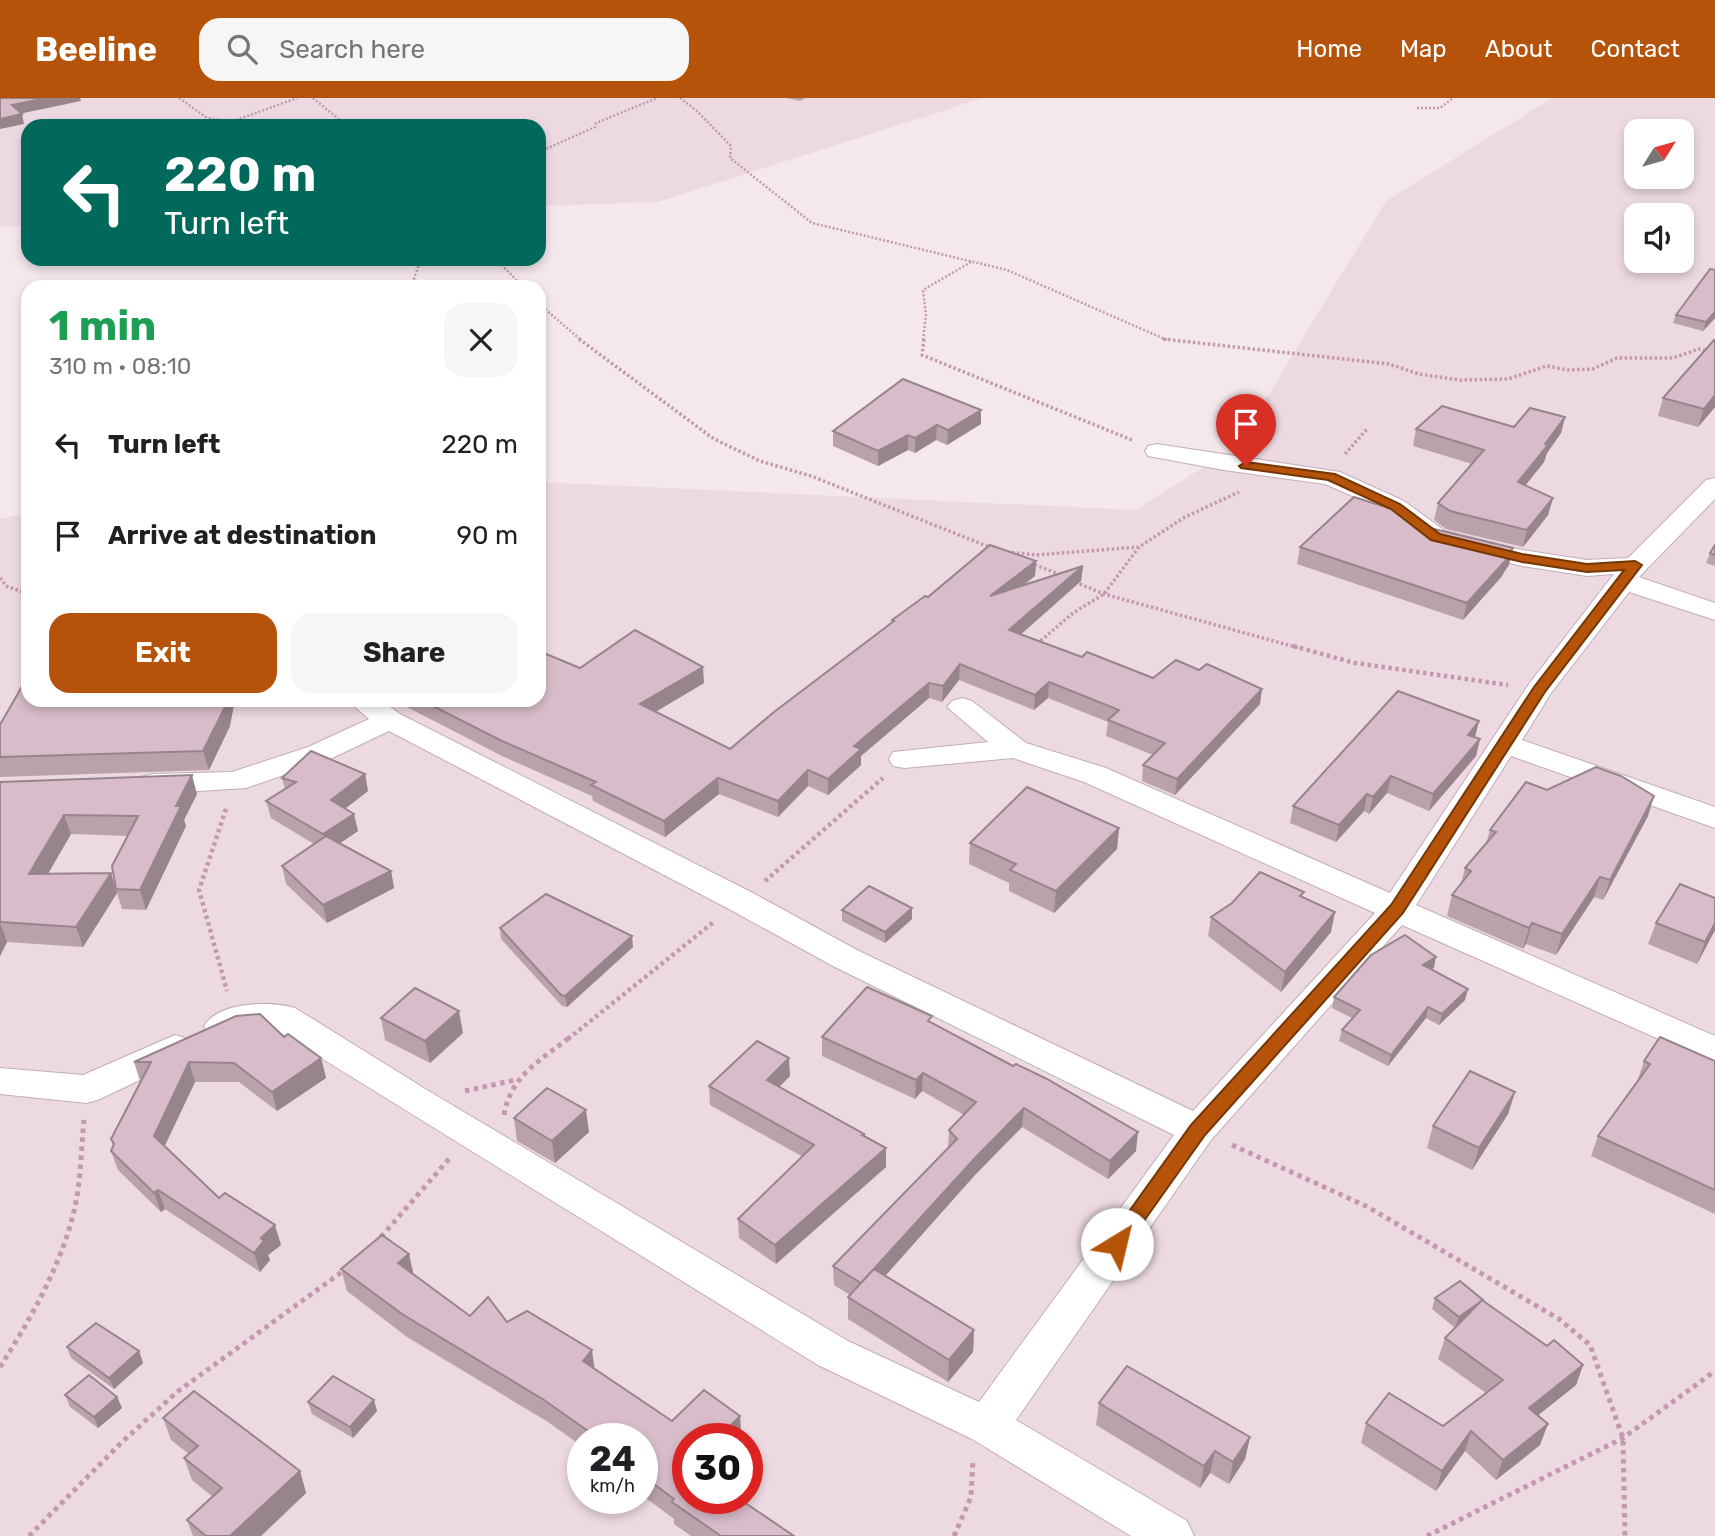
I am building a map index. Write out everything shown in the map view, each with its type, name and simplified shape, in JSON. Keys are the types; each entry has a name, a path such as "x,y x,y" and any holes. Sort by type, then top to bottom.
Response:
{"street":[{"path":"1157,451 1331,477 1395,506 1436,537 1522,558 1630,573 1715,612"},
{"path":"987,1426 1198,1130 1397,909 1539,690 1630,573 1715,485"},
{"path":"372,707 390,720 741,901 845,958 1198,1130"},
{"path":"962,707 1015,749 1095,775 1715,1051"},
{"path":"128,785 235,781 319,752 390,720"},
{"path":"1503,743 1715,818"},
{"path":"904,759 1015,749"},
{"path":"0,1081 87,1089 235,1020 282,1017 414,1100 833,1353 987,1426 1171,1536"}],"path":[{"path":"179,98 206,118 212,119"},
{"path":"239,119 297,98"},
{"path":"313,98 338,119"},
{"path":"546,149 594,127 596,123 657,98"},
{"path":"680,98 697,111 731,146 730,158 813,223 1007,270 1169,341 1389,363 1419,374 1460,380 1508,379 1547,366 1568,370 1593,369 1617,358 1673,358 1699,349 1715,353"},
{"path":"1417,108 1440,108 1452,98"},
{"path":"972,261 923,290 926,314 922,355 1157,451"},
{"path":"503,266 516,280"},
{"path":"546,310 588,346 714,439 761,461 811,476 1104,594 1355,663 1539,690"},
{"path":"1033,647 1073,613 1104,594 1139,547 1185,517 1288,471"},
{"path":"1000,551 1036,555 1139,547"},
{"path":"0,578 6,586 21,591"},
{"path":"516,1080 741,901 904,759"},
{"path":"235,781 199,890 235,1020"},
{"path":"0,1367 16,1342 56,1259 74,1212 87,1089"},
{"path":"1198,1130 1368,1208 1559,1319 1590,1345 1623,1438 1625,1536"},
{"path":"377,1241 472,1133"},
{"path":"29,1536 153,1412 241,1343 293,1309 358,1259"},
{"path":"1427,1536 1623,1438 1715,1371"},
{"path":"954,1536 971,1497 973,1460 987,1426"}],"shaded area":[{"path":"0,98 983,98 658,202 546,206 546,119 21,119 21,226 0,227"},
{"path":"1552,98 1715,98 1715,1536 0,1536 0,519 21,514 21,707 546,707 546,482 1136,510 1238,445 1386,201"}],"building":[{"path":"0,98 46,98 12,105 22,114 0,119"},
{"path":"1710,269 1715,270 1715,312 1706,322 1676,315"},
{"path":"1714,340 1715,395 1704,409 1663,398"},
{"path":"903,379 981,410 948,430 937,425 915,438 908,435 878,451 833,431"},
{"path":"1442,406 1514,427 1530,408 1565,417 1545,444 1548,445 1518,482 1553,498 1527,530 1450,511 1438,503 1484,450 1416,429"},
{"path":"1354,497 1414,516 1430,528 1513,548 1505,558 1507,559 1467,603 1300,547"},
{"path":"990,545 1036,561 990,596 1083,566 1009,630 1082,657 1087,652 1153,678 1176,660 1199,670 1207,664 1262,689 1177,779 1143,765 1165,743 1108,720 1119,710 1049,682 1035,695 960,664 943,686 929,683 854,746 861,749 828,779 808,770 778,801 718,778 664,821 591,785 596,782 500,740 435,707 546,707 546,654 580,668 635,630 703,667 640,704 730,749 894,621 892,620 925,596 928,597"},
{"path":"21,688 21,707 225,707 203,751 0,757 1,723"},
{"path":"1398,691 1479,721 1468,735 1480,739 1433,794 1391,776 1373,797 1367,794 1339,825 1293,806"},
{"path":"311,751 365,774 331,800 354,814 323,834 266,801 296,782 282,778"},
{"path":"1596,767 1621,776 1654,796 1610,880 1600,877 1562,934 1532,923 1529,928 1452,895 1471,871 1465,868 1496,832 1490,830 1526,782 1547,790"},
{"path":"192,775 176,806 181,806 140,890 116,889 112,866 138,816 64,815 29,874 111,873 76,927 0,922 0,782"},
{"path":"1027,787 1119,828 1056,891 1010,870 1016,864 970,843"},
{"path":"326,836 391,871 323,905 282,866"},
{"path":"1260,872 1304,892 1300,896 1335,912 1285,972 1211,917 1232,903"},
{"path":"1680,884 1715,898 1715,923 1705,942 1656,923"},
{"path":"869,886 912,908 885,932 842,910"},
{"path":"546,894 632,936 565,996 561,995 500,928"},
{"path":"1405,935 1436,957 1423,965 1468,989 1442,1014 1428,1007 1391,1055 1342,1030 1360,1010 1334,997 1371,955"},
{"path":"867,987 932,1016 928,1021 1013,1066 1016,1064 1047,1079 1138,1132 1110,1161 1024,1108 861,1283 833,1266 957,1139 949,1130 976,1102 923,1073 916,1080 822,1037"},
{"path":"415,988 459,1011 425,1041 381,1018"},
{"path":"260,1014 284,1037 288,1034 321,1058 272,1092 234,1063 189,1062 154,1136 219,1198 225,1193 275,1225 261,1238 264,1241 254,1253 158,1190 154,1193 111,1151 114,1144 111,1139 151,1062 134,1062 236,1016"},
{"path":"1660,1037 1715,1061 1715,1190 1598,1136 1650,1064 1644,1061"},
{"path":"757,1041 789,1058 767,1080 886,1148 775,1245 738,1219 814,1145 709,1086"},
{"path":"1470,1071 1515,1092 1479,1148 1433,1126"},
{"path":"547,1088 586,1110 552,1141 514,1118"},
{"path":"382,1235 409,1254 398,1263 470,1316 488,1297 507,1322 527,1311 592,1350 583,1361 672,1421 704,1390 740,1416 733,1423 672,1423 672,1498 658,1487 658,1423 577,1423 544,1400 402,1314 341,1269"},
{"path":"874,1269 974,1330 949,1360 848,1297"},
{"path":"1460,1281 1483,1300 1459,1317 1435,1298"},
{"path":"1482,1300 1547,1346 1554,1340 1583,1365 1529,1408 1548,1424 1503,1460 1471,1431 1442,1471 1366,1423 1389,1393 1443,1426 1503,1380 1445,1338"},
{"path":"96,1323 139,1351 109,1378 67,1347"},
{"path":"1127,1366 1250,1437 1233,1462 1215,1451 1204,1466 1099,1403"},
{"path":"89,1375 117,1397 94,1417 65,1395"},
{"path":"333,1376 374,1400 350,1427 308,1402"},
{"path":"194,1391 300,1471 230,1536 206,1536 187,1520 222,1488 184,1458 198,1446 163,1418"},
{"path":"689,1514 762,1514 794,1536 721,1536"}],"route":[{"path":"1117,1244 1198,1130 1397,909 1539,690 1635,565 1587,568 1522,558 1436,537 1395,506 1331,477 1246,466"}]}
